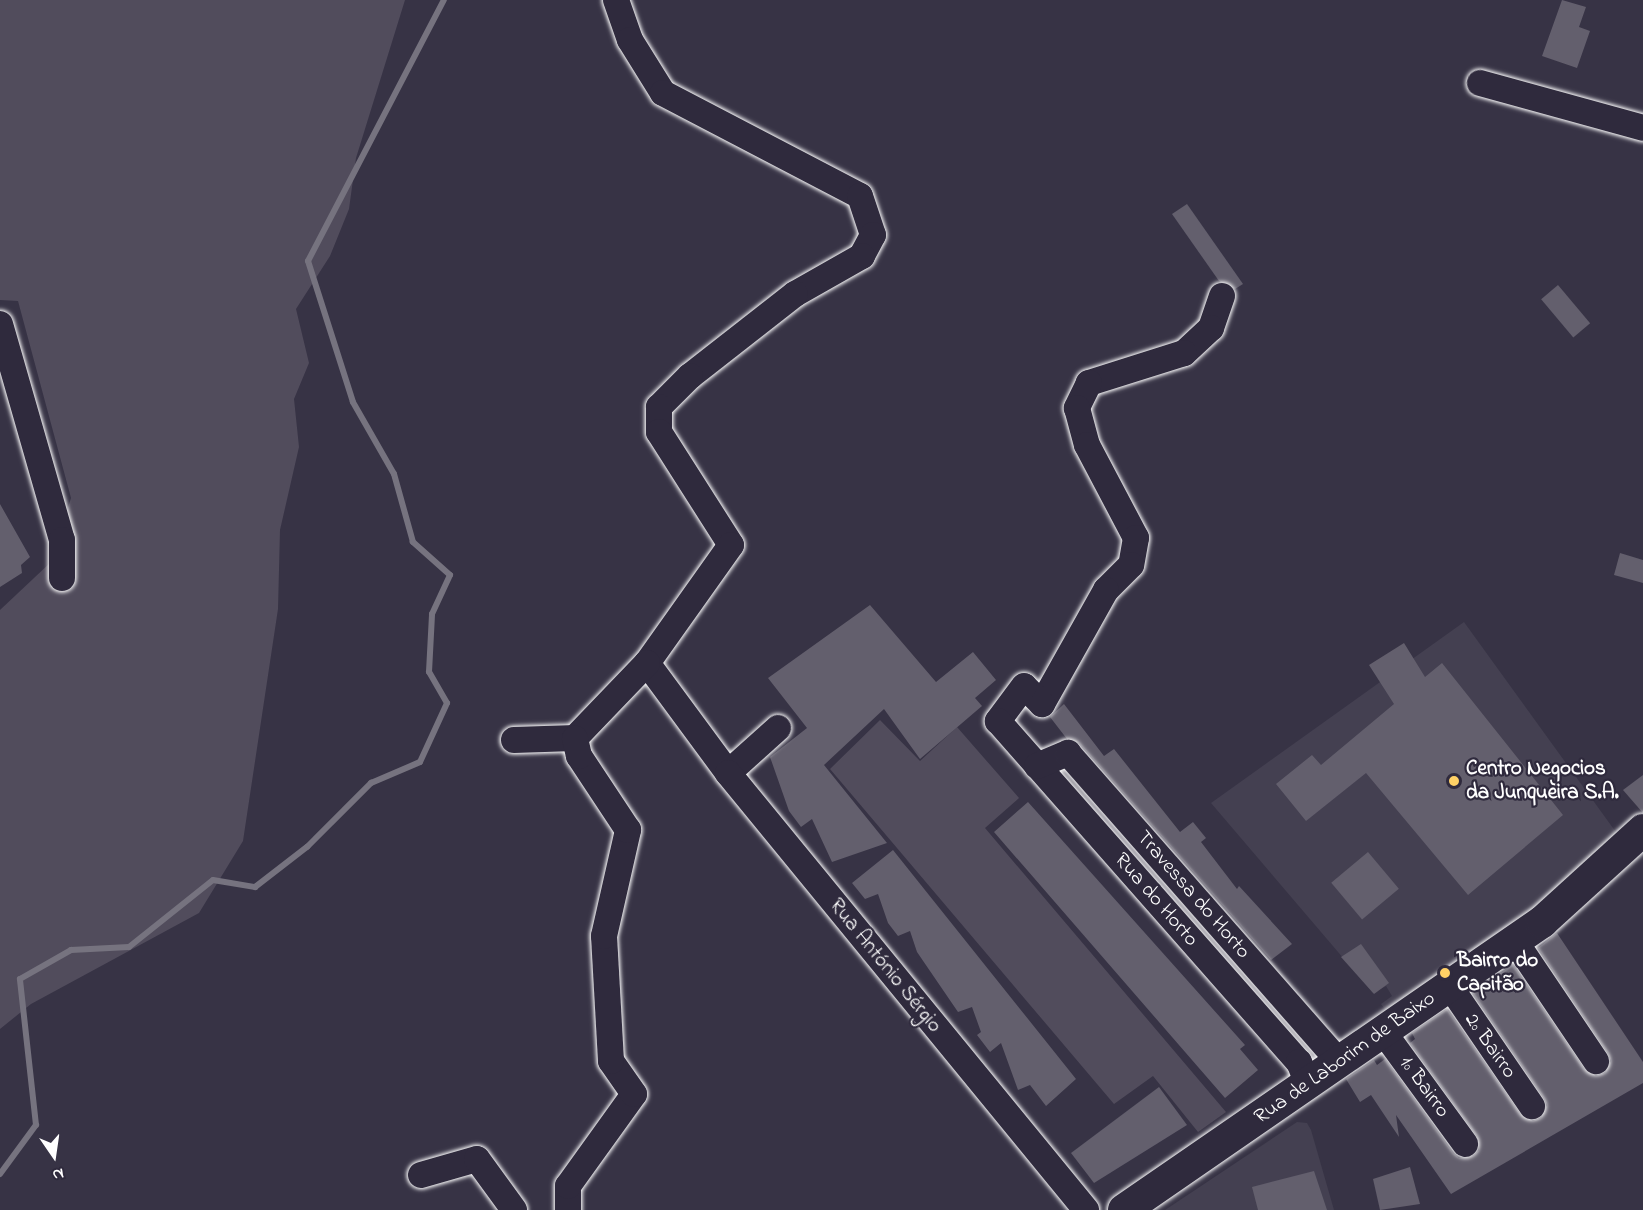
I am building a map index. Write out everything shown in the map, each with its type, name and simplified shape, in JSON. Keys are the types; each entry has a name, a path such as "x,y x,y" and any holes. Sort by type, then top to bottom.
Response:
{"main road":[{"name":"Rua de Laborim de Baixo","path":"1124,1210 1308,1084 1382,1030 1515,941 1562,906 1643,830"}],"street":[{"path":"514,740 575,738 646,663 731,545 659,432 659,407 690,376 795,294 862,256 873,235 860,196 663,93 630,40 616,0"},
{"path":"1480,83 1642,127"},
{"name":"Rua do Horto","path":"1222,296 1211,328 1184,353 1089,383 1077,408 1087,445 1136,538 1131,565 1106,590 1042,704 1024,686 998,721 1299,1062 1308,1084"},
{"path":"0,324 62,540 62,578"},
{"name":"Rua António Sérgio","path":"646,663 728,774 1086,1210"},
{"path":"728,774 778,728"},
{"path":"568,1210 568,1186 633,1094 611,1061 604,936 628,830 579,756 575,738"},
{"name":"Travessa do Horto","path":"1037,766 1068,753 1339,1061"},
{"path":"1515,941 1596,1061"},
{"name":"2º Bairro","path":"1449,986 1532,1106"},
{"name":"1º Bairro","path":"1382,1030 1465,1144"},
{"path":"421,1174 477,1160 514,1210"}],"shaded area":[{"path":"0,0 405,0 356,158 349,209 330,256 296,309 309,363 294,399 299,447 280,530 278,609 243,841 199,913 31,1004 0,1029 0,610 51,562 71,498 18,301 0,300"},
{"path":"1464,622 1618,835 1544,902 1390,1016 1381,1004 1392,996 1386,986 1373,993 1211,803"},
{"path":"880,720 920,761 957,727 1019,798 985,828 1226,1112 1198,1132 1153,1076 1114,1104 830,769"},
{"path":"1297,1122 1307,1123 1311,1130 1334,1210 1165,1210"}],"building":[{"path":"1562,0 1586,7 1579,27 1590,31 1577,68 1542,56"},
{"path":"1187,204 1243,284 1235,289 1219,281 1172,214"},
{"path":"1558,285 1590,323 1573,337 1541,299"},
{"path":"0,504 30,557 21,565 22,573 0,587"},
{"path":"1620,553 1643,560 1643,583 1614,575"},
{"path":"870,605 936,682 973,652 996,680 975,698 982,706 920,759 884,709 824,765 887,843 832,862 812,819 801,827 789,811 770,757 807,728 768,678"},
{"name":"Centro Negocios da Junqueira S.A.","path":"1404,643 1425,677 1442,663 1563,815 1468,895 1366,773 1306,821 1276,784 1312,755 1321,765 1394,704 1369,665"},
{"path":"1064,704 1104,756 1114,749 1180,832 1193,822 1206,838 1201,842 1237,889 1239,886 1292,944 1271,960 1079,743 1067,739 1050,717"},
{"path":"1643,775 1643,813 1623,790"},
{"path":"1028,802 1245,1045 1240,1049 1258,1070 1225,1098 994,832"},
{"path":"893,850 1076,1079 1046,1106 1030,1085 1018,1090 1001,1043 990,1052 977,1035 981,1032 972,1007 958,1012 917,952 910,931 898,936 888,923 878,894 865,899 852,883"},
{"path":"1368,852 1399,889 1362,920 1331,883"},
{"path":"1557,933 1643,1062 1643,1083 1451,1194 1396,1115 1399,1137 1371,1095 1360,1102 1346,1079 1374,1060 1377,1065 1385,1059 1453,1153 1459,1158 1473,1156 1479,1150 1477,1136 1410,1043 1415,1039 1412,1033 1447,1009 1520,1114 1533,1121 1541,1118 1547,1105 1544,1098 1472,992 1513,965 1584,1069 1596,1076 1605,1073 1611,1061 1608,1053 1538,948"},
{"path":"1361,944 1389,983 1374,994 1341,957"},
{"path":"1159,1087 1187,1125 1094,1183 1071,1153"},
{"path":"1410,1167 1420,1204 1380,1210 1373,1179"},
{"path":"1314,1171 1327,1210 1258,1210 1252,1187"}],"waterway":[{"path":"0,1174 36,1125 20,979 71,950 129,947 213,880 255,887 307,847 371,783 420,762 447,703 429,672 432,614 450,575 413,542 394,474 353,402 308,261 444,0"}],"place":[{"name":"Centro Negocios da Junqueira S.A.","path":"1454,781"},
{"name":"Bairro do Capitão","path":"1445,973"}]}
